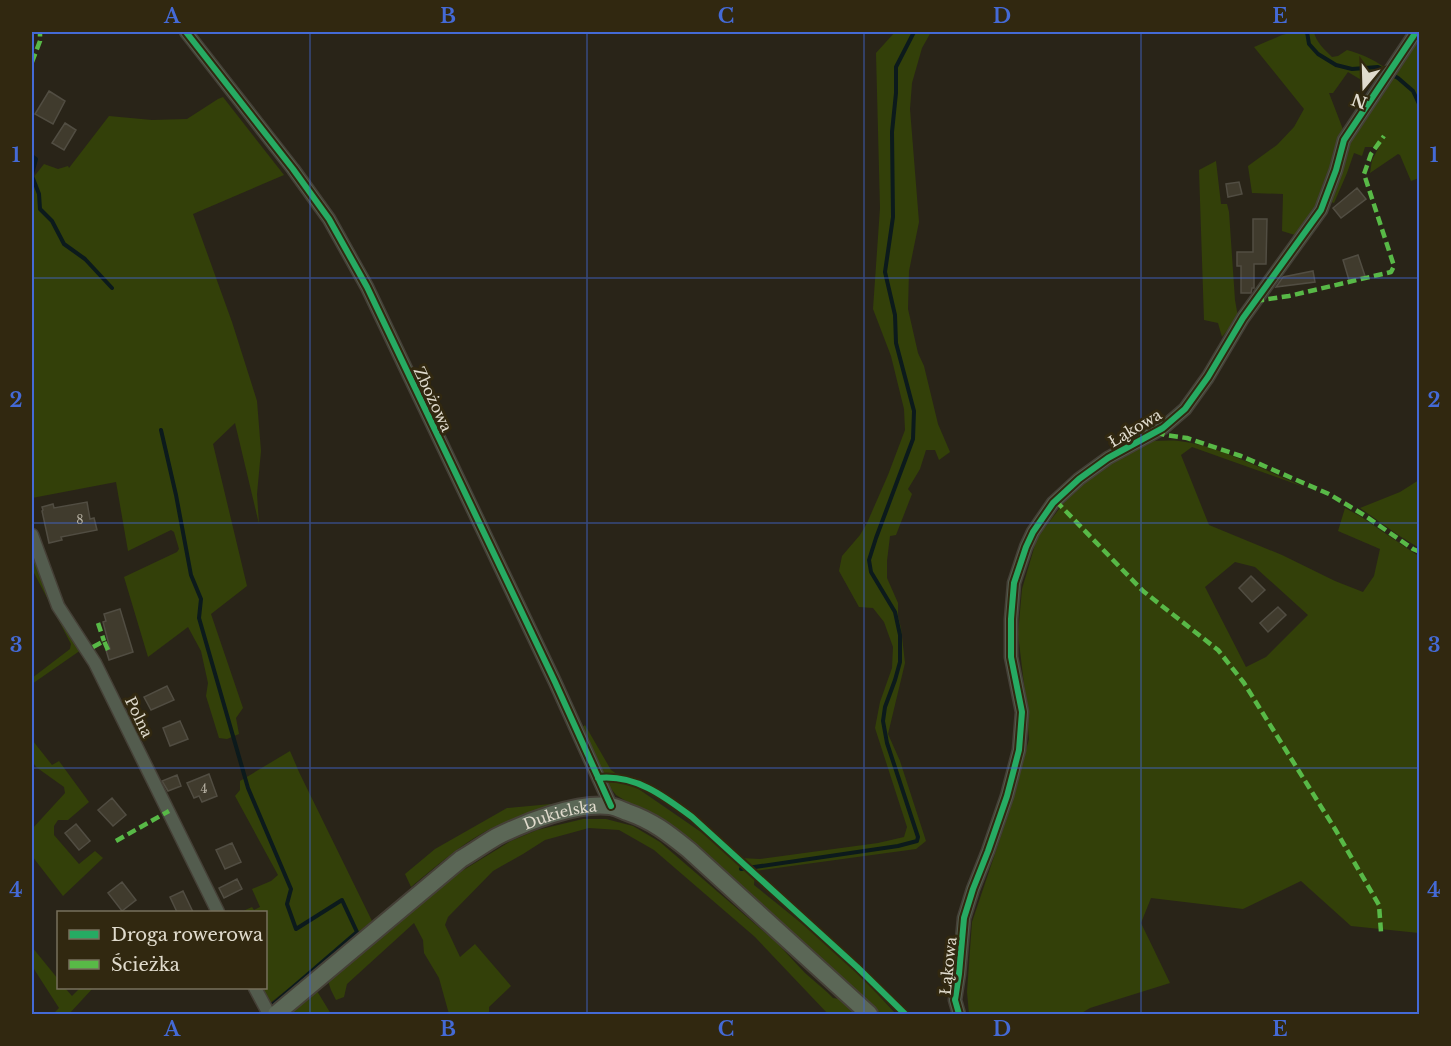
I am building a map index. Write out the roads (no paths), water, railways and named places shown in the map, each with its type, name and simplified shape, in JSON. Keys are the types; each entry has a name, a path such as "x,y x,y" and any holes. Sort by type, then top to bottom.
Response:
{"main road":[{"name":"Dukielska","path":"276,1014 461,859 495,838 529,822 591,806 611,806 644,818 666,831 869,1014"}],"street":[{"name":"Zbożowa","path":"186,32 329,219 361,277 555,682 611,806"},
{"name":"Łąkowa","path":"959,1014 955,1000 964,918 1007,796 1019,750 1022,712 1011,657 1011,619 1014,583 1026,547 1033,532 1053,503 1079,479 1108,458 1163,428 1185,409 1208,377 1243,318 1321,210 1344,140 1416,32"},
{"name":"Polna","path":"32,535 58,606 95,663 218,911"},
{"path":"256,989 269,1014"}],"waterway":[{"path":"741,869 898,846 917,841 918,837 887,743 883,721 885,707 900,662 900,635 895,612 871,572 869,560 913,439 914,411 896,343 895,315 885,272 893,217 892,132 896,67 914,32"},
{"path":"1307,32 1309,44 1318,54 1336,65 1352,69 1378,67 1398,78 1413,91 1420,106"},
{"path":"32,156 36,159 32,174"},
{"path":"32,176 39,194 40,209 52,221 64,244 85,259 112,288"},
{"path":"161,430 191,575 201,599 199,618 248,788 291,889 287,904 296,929 342,900 357,932 270,1007"}]}
